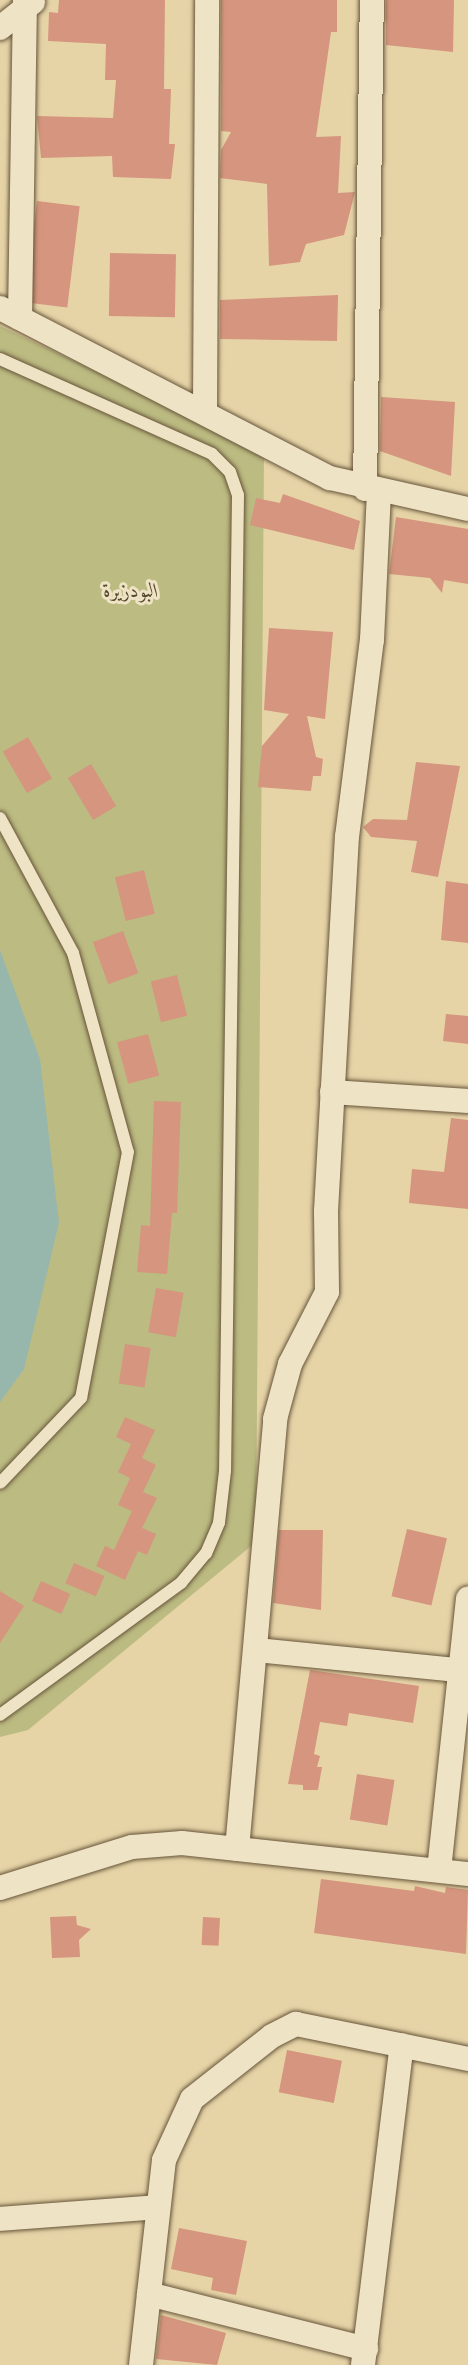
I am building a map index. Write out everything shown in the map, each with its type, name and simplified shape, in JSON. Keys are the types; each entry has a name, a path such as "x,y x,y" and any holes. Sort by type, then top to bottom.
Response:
{"street":[{"path":"205,412 207,0"},
{"path":"237,1849 275,1419 290,1364 327,1292 332,1092 347,837 380,542 372,490 372,0"},
{"path":"28,3 10,313 330,478 372,490 468,509"},
{"path":"0,28 28,3"},
{"path":"332,1092 468,1101"},
{"path":"439,1870 456,1670 468,1599"},
{"path":"256,1650 456,1670"},
{"path":"0,1888 132,1846 182,1843 468,1874"},
{"path":"141,2365 164,2160 192,2099 272,2036 296,2024 468,2059"},
{"path":"149,2294 365,2357 402,2045"},
{"path":"0,2219 158,2207"}],"lane":[{"path":"0,359 212,454 230,472 238,507 225,1471 219,1522 206,1553 181,1583 0,1715"},
{"path":"0,818 73,953 128,1152 81,1398 0,1483"}],"green space":[{"name":"البودزيرة","path":"0,326 264,451 256,1542 28,1730 0,1737"}],"water":[{"path":"0,950 40,1059 59,1223 24,1369 0,1402"}],"building":[{"path":"59,0 165,0 164,89 171,89 169,144 175,144 171,179 113,177 112,156 41,158 37,116 113,118 116,80 105,80 106,44 48,41 49,12 58,13"},
{"path":"221,0 337,0 337,32 331,32 316,137 341,136 338,193 355,192 344,235 306,244 300,262 269,266 267,184 220,178 221,150 231,132 221,131"},
{"path":"386,0 454,0 453,52 386,45"},
{"path":"37,201 80,206 67,307 25,302"},
{"path":"110,253 176,254 175,317 109,316"},
{"path":"338,295 337,341 220,339 220,300"},
{"path":"381,397 455,402 451,476 380,451"},
{"path":"283,494 360,521 354,550 250,525 256,498 280,503"},
{"path":"396,517 468,529 468,584 444,580 442,593 430,578 389,574"},
{"path":"269,628 333,632 325,719 307,716 316,757 323,759 321,776 313,776 311,791 258,787 262,746 289,714 264,710"},
{"path":"28,737 52,779 27,793 3,752"},
{"path":"416,762 460,766 438,877 411,872 417,841 371,837 363,827 373,819 407,820"},
{"path":"91,764 116,806 93,820 68,778"},
{"path":"144,870 155,914 126,921 115,877"},
{"path":"446,881 468,884 468,943 441,940"},
{"path":"123,931 138,973 108,984 93,942"},
{"path":"177,975 187,1016 161,1022 151,982"},
{"path":"446,1014 468,1016 468,1044 443,1041"},
{"path":"148,1034 159,1076 128,1084 117,1042"},
{"path":"154,1101 181,1102 177,1213 172,1213 167,1274 137,1272 141,1225 150,1226"},
{"path":"451,1118 468,1120 468,1209 409,1203 412,1169 444,1172"},
{"path":"156,1288 184,1293 176,1337 148,1332"},
{"path":"125,1344 151,1348 144,1388 119,1384"},
{"path":"125,1417 155,1430 142,1458 156,1465 143,1492 157,1498 142,1528 156,1534 147,1555 138,1551 125,1580 96,1566 105,1546 114,1550 132,1511 118,1505 130,1478 118,1472 131,1444 116,1437"},
{"path":"407,1529 447,1538 431,1605 391,1596"},
{"path":"279,1530 323,1530 321,1610 273,1603"},
{"path":"74,1563 104,1576 96,1596 65,1583"},
{"path":"41,1581 70,1594 61,1614 32,1601"},
{"path":"0,1591 24,1606 0,1643"},
{"path":"310,1670 419,1686 413,1723 349,1713 347,1726 320,1722 314,1754 320,1756 317,1767 322,1767 318,1790 303,1790 303,1785 288,1784"},
{"path":"357,1774 395,1780 387,1825 350,1819"},
{"path":"321,1879 414,1891 415,1886 445,1893 446,1887 468,1890 466,1954 314,1933"},
{"path":"76,1916 77,1925 91,1929 79,1940 80,1957 52,1958 50,1917"},
{"path":"203,1917 220,1918 219,1946 202,1945"},
{"path":"287,2050 342,2061 334,2103 279,2092"},
{"path":"179,2228 247,2241 236,2295 211,2290 213,2278 171,2269"},
{"path":"161,2315 226,2333 217,2365 156,2359"}]}
